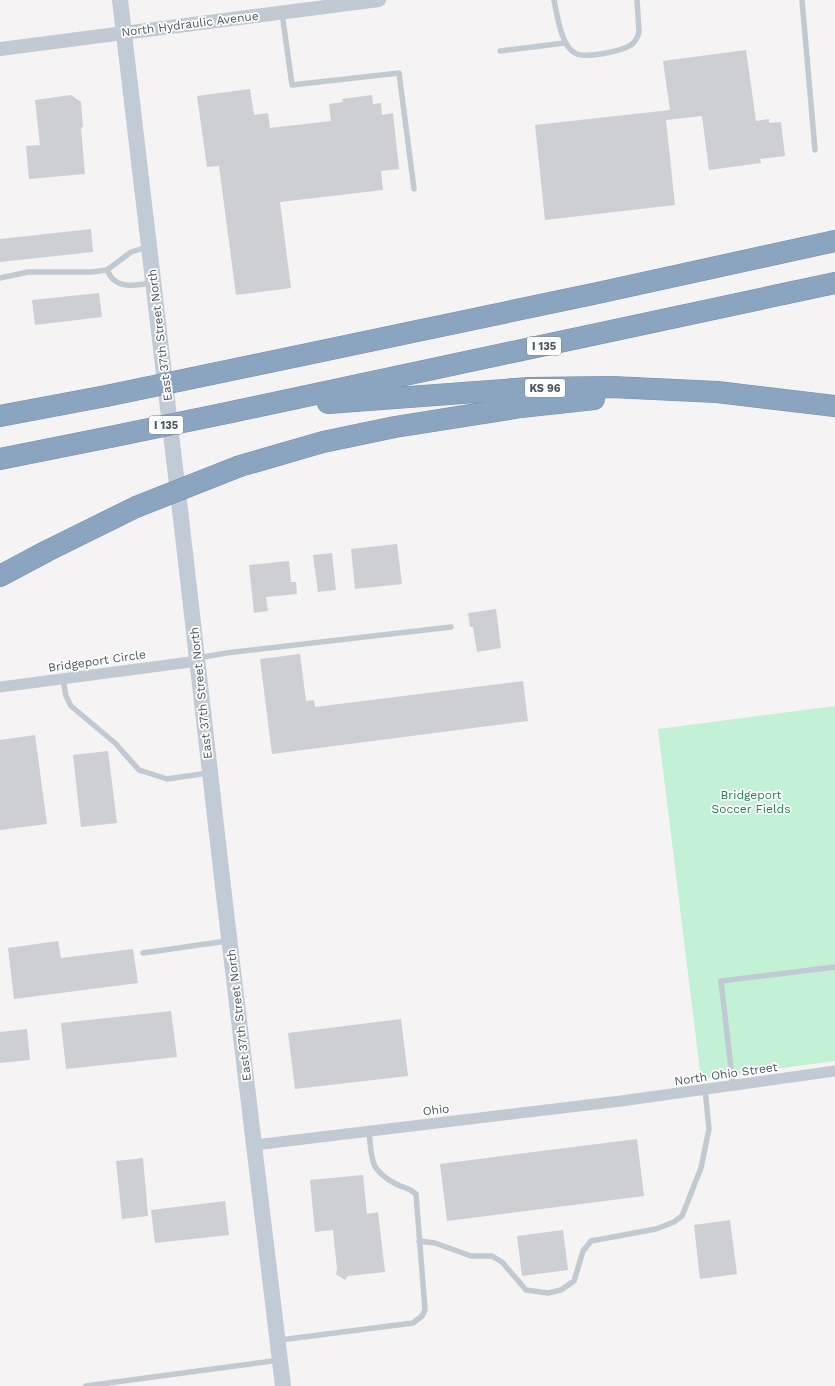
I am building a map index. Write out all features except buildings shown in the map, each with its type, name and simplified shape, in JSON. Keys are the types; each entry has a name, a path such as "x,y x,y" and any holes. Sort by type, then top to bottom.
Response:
{"highway":[{"path":"782,253 810,232 835,227"},
{"path":"0,416 212,374 593,294 835,241"},
{"name":"I 135","path":"0,459 254,408 835,284"},
{"name":"KS 96","path":"254,408 529,388 612,387 717,392 835,406"},
{"path":"0,576 136,507 240,466 323,442 395,427 521,407 663,390"}],"main road":[{"name":"East 37th Street North","path":"120,0 283,1386"}],"street":[{"name":"North Hydraulic Avenue","path":"0,49 379,0"},
{"name":"Bridgeport Circle","path":"0,687 198,659"},
{"name":"North Ohio Street","path":"621,1101 835,1072"},
{"name":"Ohio","path":"254,1145 621,1101"}],"lane":[{"path":"554,0 565,43 575,54 588,56 613,52 632,45 639,32 637,0"},
{"path":"802,0 815,150"},
{"path":"282,12 292,85 399,73 414,189"},
{"path":"500,51 565,43"},
{"path":"0,278 28,272 92,272 107,270 130,252 149,246"},
{"path":"107,270 113,280 120,284 133,285 154,283"},
{"path":"198,659 226,653 451,628"},
{"path":"63,679 66,696 71,706 115,743 139,770 168,779 210,772"},
{"path":"143,953 230,940"},
{"path":"733,1086 721,982 835,967"},
{"path":"419,1241 436,1243 471,1256 492,1256 502,1262 526,1290 548,1293 561,1290 574,1281 583,1251 591,1242 656,1229 674,1222 682,1216 701,1168 709,1129 706,1090"},
{"path":"277,1340 413,1323 422,1316 425,1310 416,1194 409,1188 398,1185 379,1173 372,1161 369,1132"},
{"path":"86,1386 280,1360"}],"green space":[{"name":"Bridgeport Soccer Fields","path":"835,706 835,1061 701,1079 658,729"}]}
